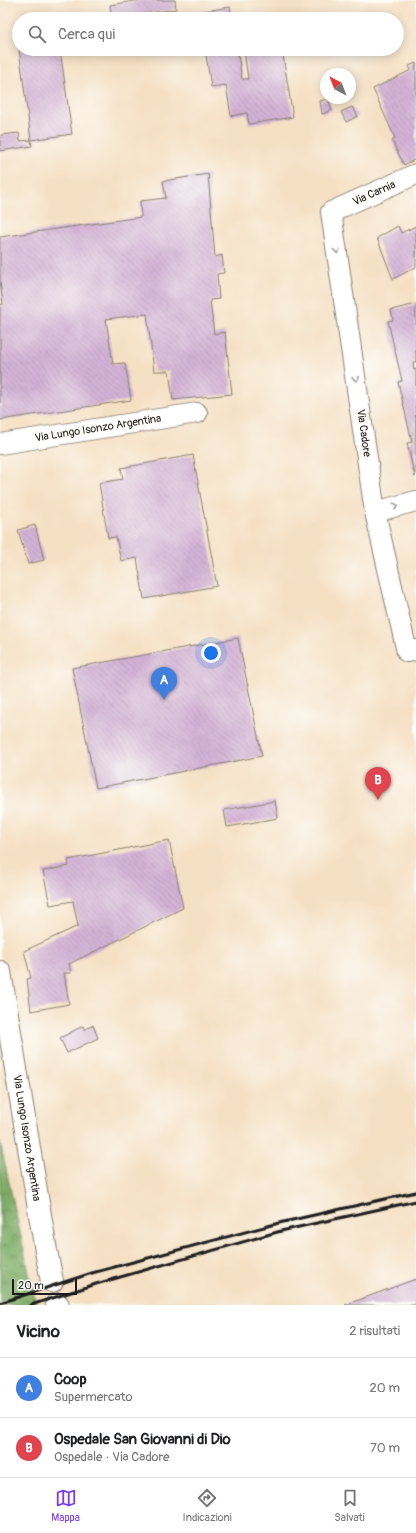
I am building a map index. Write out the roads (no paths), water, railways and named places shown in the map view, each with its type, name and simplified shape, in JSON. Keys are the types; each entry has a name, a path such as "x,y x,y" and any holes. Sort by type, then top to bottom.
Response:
{"main road":[{"name":"Via Lungo Isonzo Argentina","path":"0,972 52,1280"}],"street":[{"name":"Via Carnia","path":"331,212 416,174"},
{"name":"Via Cadore","path":"331,212 375,512 411,651"},
{"name":"Via Lungo Isonzo Argentina","path":"0,444 197,413"},
{"path":"375,512 416,501"}],"railway":[{"path":"0,1303 92,1273 279,1223 416,1192"},
{"path":"31,1305 96,1284 281,1231 416,1201"}],"place":[{"name":"Coop","path":"164,700"},
{"name":"Ospedale San Giovanni di Dio","path":"378,800"}]}
